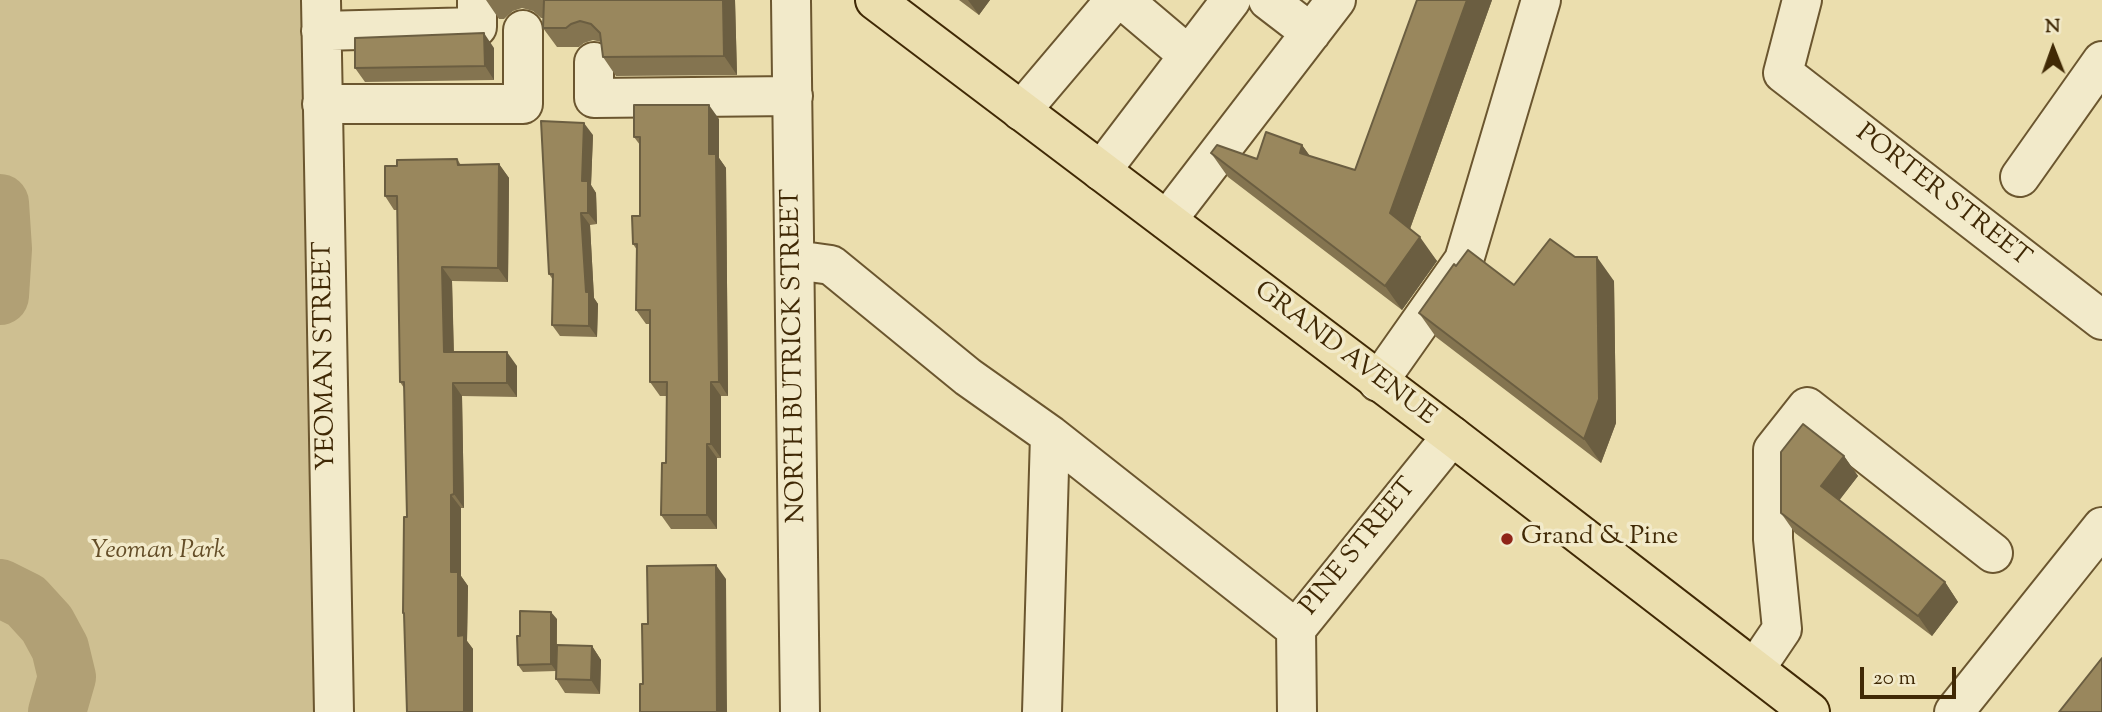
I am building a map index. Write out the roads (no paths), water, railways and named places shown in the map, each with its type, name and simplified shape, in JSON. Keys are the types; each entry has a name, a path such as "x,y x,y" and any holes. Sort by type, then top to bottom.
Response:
{"main road":[{"name":"GRAND AVENUE","path":"875,0 1452,436 1810,712"}],"street":[{"path":"321,16 477,27 477,0"},
{"name":"NORTH BUTRICK STREET","path":"791,0 800,712"},
{"path":"1021,111 1115,0"},
{"path":"1124,0 1188,55"},
{"path":"1101,171 1231,0"},
{"path":"1268,0 1311,33"},
{"path":"1167,220 1336,0"},
{"path":"1378,382 1465,260 1541,0"},
{"name":"PORTER STREET","path":"1802,0 1783,73 1969,220 2102,320"},
{"name":"YEOMAN STREET","path":"321,16 334,712"},
{"path":"322,104 523,104 523,30"},
{"path":"2021,177 2102,61"},
{"path":"594,62 594,98 793,96"},
{"path":"795,260 831,265 968,377 1050,435 1296,629"},
{"path":"1755,669 1782,629 1773,539 1773,450 1807,407 1993,553"},
{"path":"1042,712 1050,435"},
{"name":"PINE STREET","path":"1297,712 1296,629 1452,436"},
{"path":"1954,712 2102,527"}],"waterway":[{"path":"0,203 3,249 0,296"},
{"path":"0,588 26,601 47,624 60,648 67,677 57,712"}],"place":[{"name":"Grand & Pine","path":"1507,539"}],"park label":[{"name":"Yeoman Park","path":"158,553"}]}
